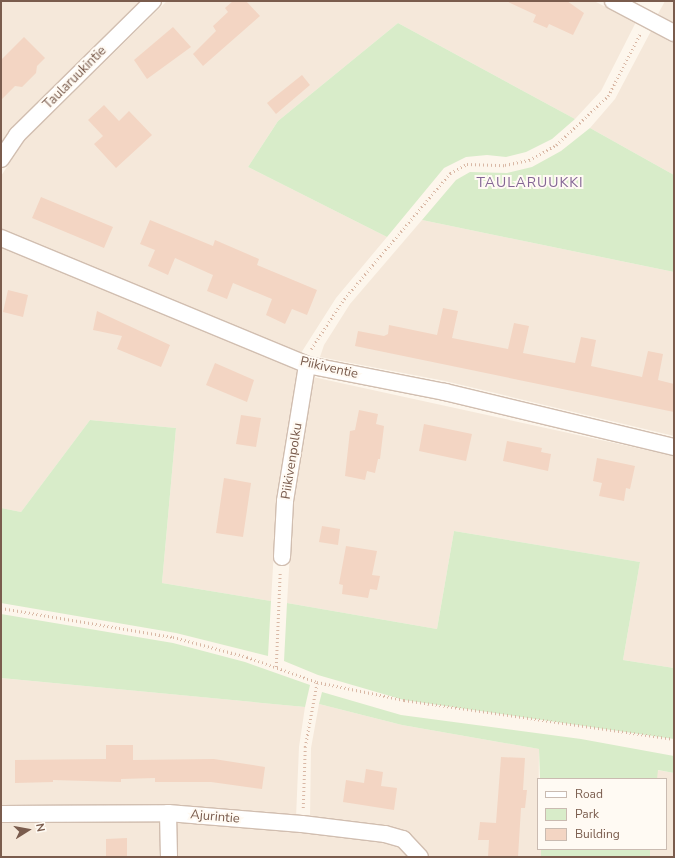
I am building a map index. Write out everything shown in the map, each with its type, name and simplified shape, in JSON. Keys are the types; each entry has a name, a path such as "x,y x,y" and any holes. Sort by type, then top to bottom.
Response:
{"street":[{"name":"Taularuukintie","path":"1,159 17,135 153,1"},
{"path":"613,1 674,33"},
{"name":"Piikiventie","path":"1,238 307,365 445,392 674,446"},
{"name":"Piikivenpolku","path":"282,557 285,501 307,365"},
{"path":"168,813 169,857"},
{"name":"Ajurintie","path":"1,814 168,813 302,824 385,834 403,839 420,857"}],"path":[{"path":"307,365 314,342 344,299 450,173 467,164 505,165 529,160 556,145 608,96 647,18"},
{"path":"276,667 282,557"},
{"path":"1,608 174,637 276,667 317,682 404,700 674,739"},
{"path":"302,824 305,747 317,682"}],"shaded area":[{"path":"1,1 141,1 1,142"},
{"path":"167,1 594,1 636,22 601,91 575,119 398,23 278,121 248,167 387,237 336,298 301,353 1,229 1,176 24,141"},
{"path":"665,1 674,1 674,23 658,14"},
{"path":"651,31 674,44 674,175 590,128 615,99"},
{"path":"422,220 674,272 674,436 445,381 320,357 324,345 350,304"},
{"path":"1,247 297,370 277,500 271,601 162,583 176,428 90,420 21,512 1,508"},
{"path":"313,377 674,456 674,668 623,660 640,562 454,531 437,629 287,603 293,503"},
{"path":"1,678 305,707 299,747 296,818 1,808"},
{"path":"319,704 402,725 539,749 539,778 537,778 537,850 541,850 541,857 426,857 419,844 310,819 311,748"},
{"path":"657,770 674,773 674,857 650,857 650,850 667,850 667,778 657,778"},
{"path":"174,819 302,830 400,844 413,857 175,857"},
{"path":"162,820 163,857 1,857 1,821"}],"green space":[{"path":"398,23 575,119 552,139 526,152 506,157 487,155 466,157 444,168 387,237 248,167 278,121"},
{"path":"590,128 674,175 674,272 422,220 456,180 470,172 507,173 532,167 561,151"},
{"path":"90,420 176,428 162,583 271,601 268,656 176,633 1,603 1,508 21,512"},
{"path":"454,531 640,562 623,660 674,668 674,739 404,700 318,675 284,661 287,603 437,629"},
{"path":"1,614 173,643 245,662 310,685 305,707 1,678"},
{"path":"322,692 401,715 581,739 674,756 674,773 658,770 657,778 540,778 539,749 402,725 319,704"},
{"path":"541,850 650,850 650,857 541,857"}],"building":[{"path":"233,1 246,1 260,16 203,66 193,54 216,31 213,26 228,12 225,8"},
{"path":"506,1 567,1 584,13 573,35 549,24 547,28 533,22 536,15"},
{"path":"173,27 191,47 147,79 134,60"},
{"path":"24,37 45,58 37,66 36,73 22,87 15,86 1,100 1,60"},
{"path":"302,75 310,85 276,114 267,103"},
{"path":"104,105 119,121 129,111 152,135 116,168 94,144 103,136 88,120"},
{"path":"41,197 113,227 104,248 32,218"},
{"path":"150,220 213,246 215,240 259,259 257,265 317,290 307,315 292,309 285,324 266,315 272,299 233,283 227,299 207,291 213,275 175,258 168,275 148,266 155,250 140,244"},
{"path":"8,290 28,295 23,317 3,312"},
{"path":"443,308 458,311 452,338 508,349 514,323 529,326 523,353 575,363 581,337 596,340 591,366 642,377 648,351 663,354 658,380 674,384 674,412 355,346 358,331 384,336 388,334 389,325 437,335"},
{"path":"97,311 170,345 161,367 117,349 122,336 93,330"},
{"path":"215,363 254,380 247,402 206,385"},
{"path":"359,410 378,414 376,424 384,426 380,459 378,459 375,473 367,471 365,480 345,476 350,431 355,430"},
{"path":"241,415 261,418 256,447 236,444"},
{"path":"424,424 472,434 466,461 419,451"},
{"path":"507,441 542,448 541,452 551,454 548,471 503,461"},
{"path":"597,458 635,466 630,489 626,488 624,501 599,496 602,483 593,481"},
{"path":"224,478 251,483 243,537 216,533"},
{"path":"322,526 340,529 338,545 319,542"},
{"path":"346,546 377,551 372,575 380,576 377,590 370,589 368,598 342,594 343,585 339,584"},
{"path":"106,745 133,745 133,760 214,759 265,767 262,789 211,782 155,782 155,778 121,779 121,782 53,780 53,782 15,783 15,760 106,759"},
{"path":"501,757 525,758 523,790 527,790 525,808 521,808 518,857 488,857 489,840 478,840 480,822 496,823"},
{"path":"366,769 383,772 381,786 397,788 394,810 343,802 346,780 364,783"},
{"path":"127,838 127,857 106,857 106,839"}],"district":[{"name":"TAULARUUKKI","path":"530,183"}]}
